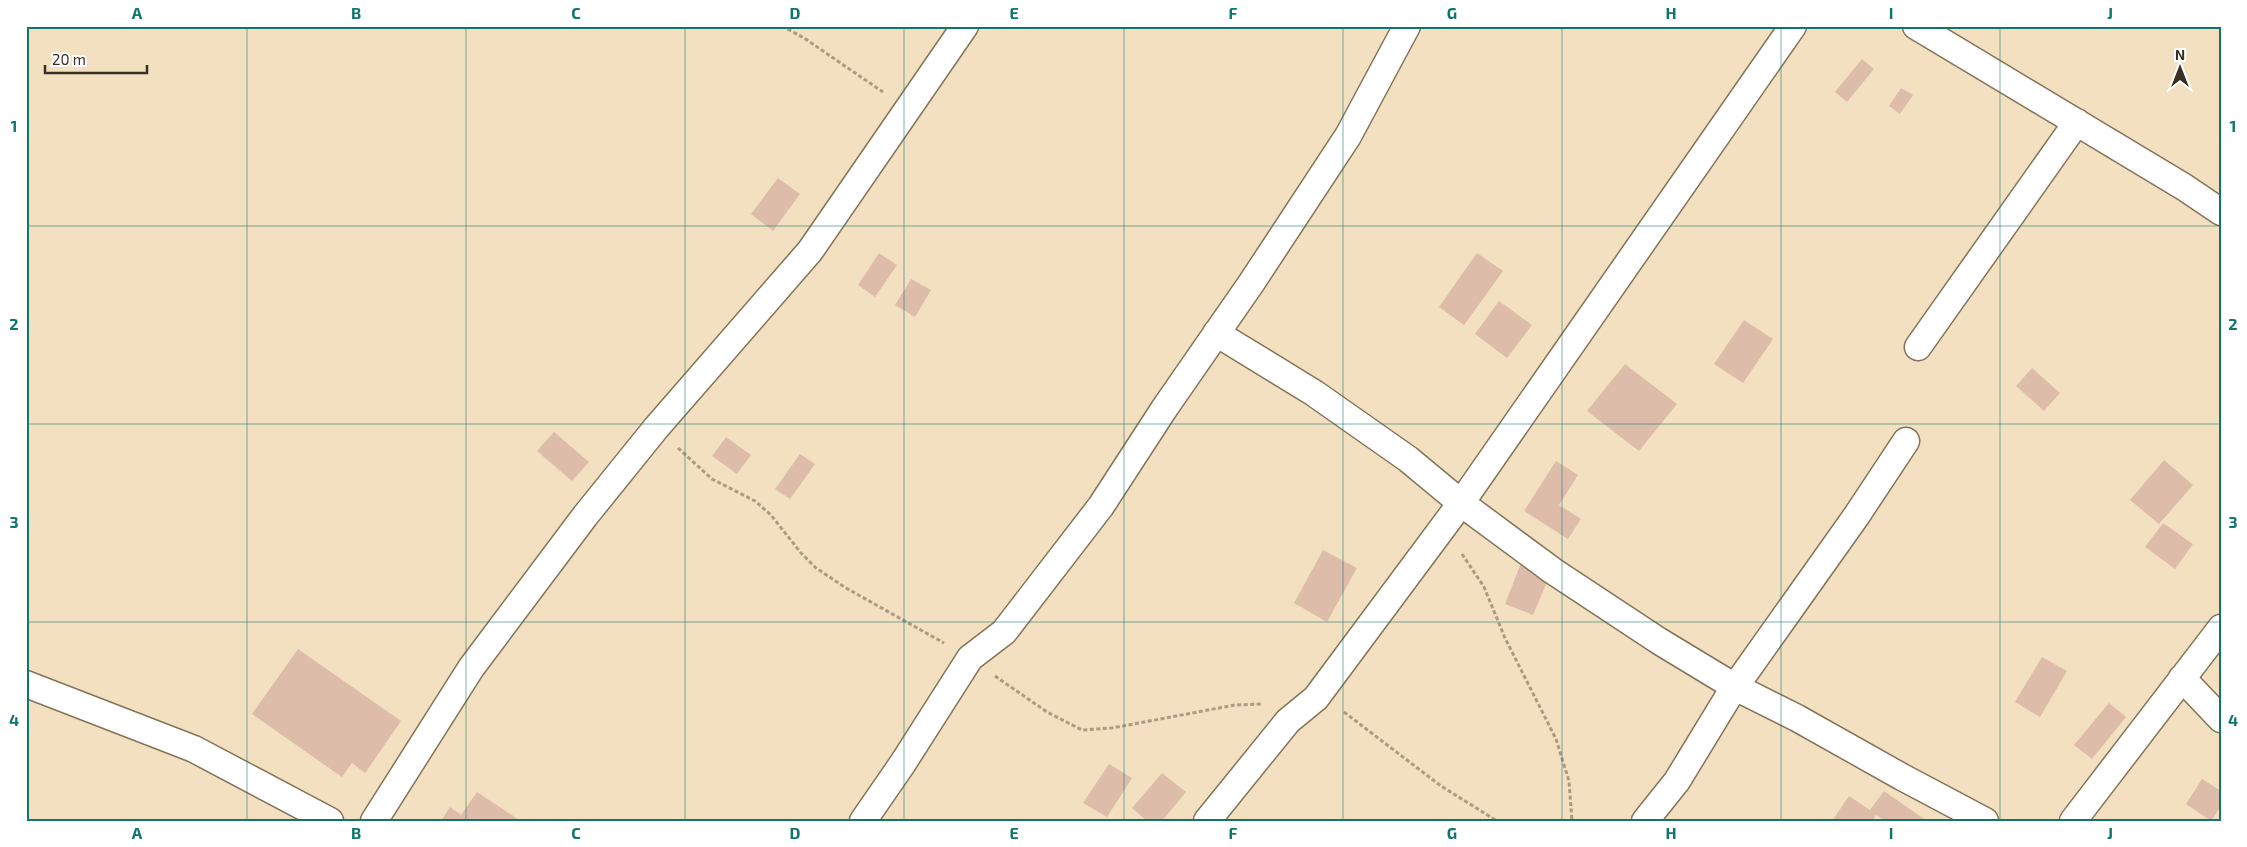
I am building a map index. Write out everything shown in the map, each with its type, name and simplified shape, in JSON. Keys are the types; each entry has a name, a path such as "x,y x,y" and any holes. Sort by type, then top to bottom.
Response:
{"street":[{"path":"374,821 472,668 584,516 656,428 810,250 965,26"},
{"path":"863,821 903,763 970,658 1004,632 1101,506 1348,136 1407,26"},
{"path":"1207,821 1288,720 1316,698 1461,503 1793,26"},
{"path":"1916,26 2184,187 2221,212"},
{"path":"1918,347 2077,122"},
{"path":"1216,332 1314,393 1408,459 1461,503 1578,587 1658,641 1735,687 1797,718 1985,821"},
{"path":"1645,821 1677,781 1735,687 1857,515 1906,441"},
{"path":"2073,821 2221,628"},
{"path":"2182,678 2221,719"},
{"path":"26,684 194,749 330,821"}],"path":[{"path":"782,26 804,38 908,110"},
{"path":"656,428 712,479 755,501 771,515 801,553 816,568 846,588 970,658 1046,712 1082,730 1112,728 1235,705 1264,704"},
{"path":"1444,526 1484,587 1505,638 1556,739 1569,781 1572,821"},
{"path":"1316,698 1335,706 1441,786 1497,821"}],"building":[{"path":"1862,59 1874,69 1847,102 1835,92"},
{"path":"1901,88 1913,95 1900,114 1889,106"},
{"path":"778,178 800,194 773,231 751,214"},
{"path":"879,253 897,265 875,297 858,285"},
{"path":"1477,253 1503,271 1464,325 1439,307"},
{"path":"911,279 931,290 915,317 895,305"},
{"path":"1499,301 1532,325 1507,358 1475,334"},
{"path":"1744,320 1773,339 1743,383 1714,364"},
{"path":"1625,364 1677,404 1639,451 1587,411"},
{"path":"2032,368 2060,393 2044,411 2016,386"},
{"path":"554,432 589,462 572,481 537,451"},
{"path":"726,437 751,455 737,474 712,456"},
{"path":"800,454 815,464 790,499 775,489"},
{"path":"2164,460 2193,485 2159,524 2130,500"},
{"path":"1556,461 1578,475 1559,505 1581,519 1568,539 1524,511"},
{"path":"2163,523 2193,544 2175,569 2145,547"},
{"path":"1323,550 1357,568 1327,622 1294,603"},
{"path":"1523,558 1552,570 1533,615 1505,604"},
{"path":"298,649 401,721 365,773 352,763 342,777 252,714"},
{"path":"2042,657 2067,671 2040,717 2015,702"},
{"path":"2109,703 2126,717 2092,759 2074,745"},
{"path":"1109,764 1132,778 1107,817 1083,803"},
{"path":"1162,773 1186,792 1162,821 1147,821 1132,808"},
{"path":"2202,779 2221,791 2221,806 2211,821 2186,804"},
{"path":"1884,791 1927,821 1885,821 1876,815 1872,821 1832,821 1849,796 1870,810"},
{"path":"477,792 521,821 441,821 450,807 461,815"}]}
